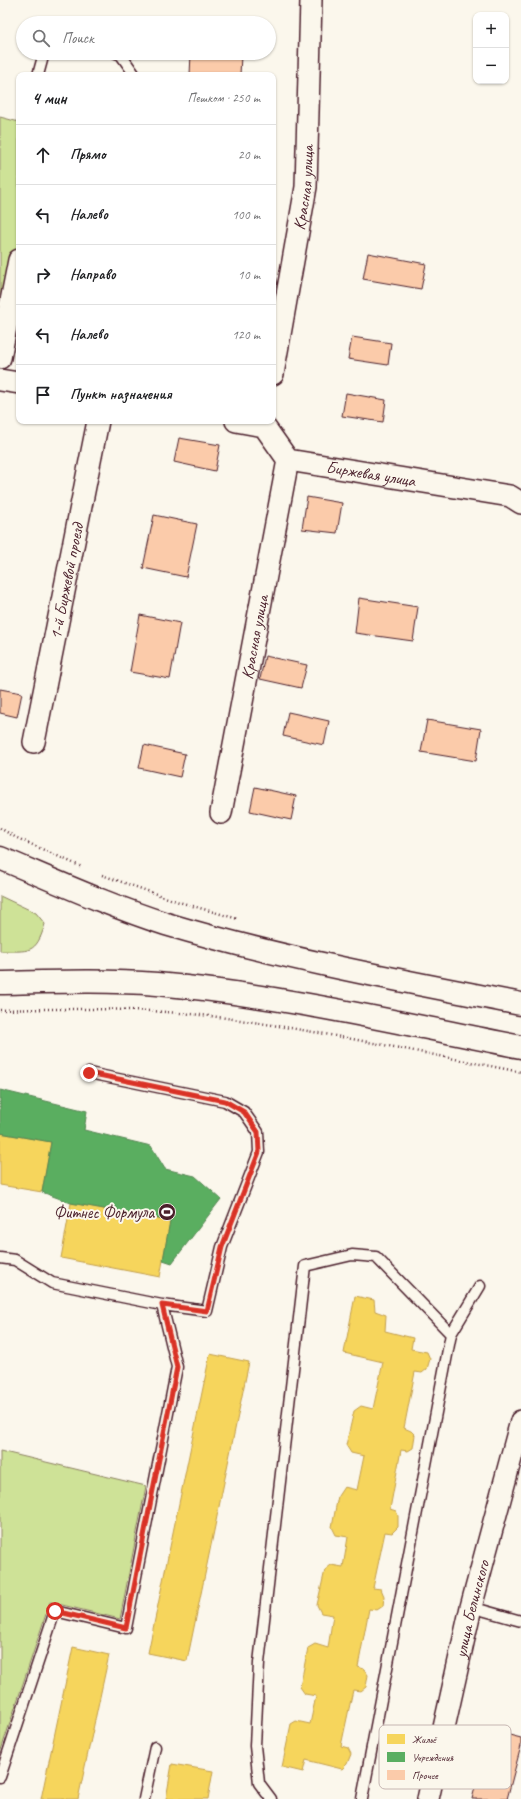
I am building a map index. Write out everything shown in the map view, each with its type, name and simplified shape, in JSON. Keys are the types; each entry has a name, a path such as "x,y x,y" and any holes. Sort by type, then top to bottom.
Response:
{"main road":[{"path":"0,858 86,894 165,923 246,946 330,966 521,1004"},
{"path":"0,983 70,981 156,984 235,993 320,1007 521,1047"}],"street":[{"name":"Красная улица","path":"276,357 306,187 311,0"},
{"path":"0,358 16,275"},
{"path":"0,380 16,383"},
{"name":"1-й Биржевой проезд","path":"34,742 97,424"},
{"path":"265,424 288,460"},
{"name":"Красная улица","path":"220,813 288,460"},
{"name":"Биржевая улица","path":"288,460 517,498"},
{"name":"улица Белинского","path":"445,1725 471,1607 521,1421"},
{"name":"улица Белинского","path":"428,1799 430,1789"}],"lane":[{"path":"39,72 42,60"},
{"path":"124,60 133,72"},
{"path":"0,1258 15,1260 52,1283 162,1305 207,1311 222,1247 259,1152 258,1132 244,1112 225,1101 89,1073"},
{"path":"271,1799 260,1782 255,1746 259,1663 305,1266 352,1255 376,1257 451,1334"},
{"path":"362,1799 451,1334 480,1286"},
{"path":"0,1777 55,1611 126,1628 177,1367 162,1305"},
{"path":"471,1607 521,1622"},
{"path":"144,1799 155,1747"}],"path":[{"path":"0,828 15,837 89,870"},
{"path":"96,873 179,902 239,920"},
{"path":"0,1010 70,1008 150,1011 226,1018 314,1032 521,1072"}],"green space":[{"path":"0,117 16,121 16,275 0,358"},
{"path":"0,896 36,913 45,924 38,941 30,949 25,951 0,951"},
{"path":"0,1451 146,1486 120,1619 50,1602 0,1753"}],"building: Жильё":[{"path":"0,1133 51,1142 42,1192 0,1185"},
{"path":"71,1203 170,1221 160,1277 61,1258"},
{"path":"355,1296 374,1300 375,1311 386,1315 385,1331 413,1338 411,1349 427,1352 430,1359 427,1369 422,1373 415,1372 404,1428 411,1431 415,1435 413,1448 408,1451 401,1450 390,1509 396,1511 398,1516 398,1527 392,1533 385,1532 373,1588 381,1589 384,1596 383,1606 377,1610 369,1609 358,1667 364,1669 368,1675 366,1687 361,1691 353,1690 341,1746 348,1748 351,1754 347,1764 342,1769 306,1760 303,1772 282,1767 291,1724 296,1721 310,1724 316,1696 305,1694 300,1687 308,1648 315,1644 328,1648 333,1615 321,1613 317,1605 325,1570 331,1565 343,1567 348,1537 336,1535 332,1527 338,1496 344,1487 357,1490 364,1456 351,1453 346,1445 354,1411 361,1406 373,1409 383,1362 344,1353"},
{"path":"210,1354 249,1362 187,1661 148,1653"},
{"path":"73,1647 109,1655 78,1799 41,1799"},
{"path":"172,1764 213,1771 208,1799 166,1799"}],"building: Учреждения":[{"path":"0,1090 87,1111 84,1130 151,1146 165,1169 195,1176 221,1199 172,1263 163,1260 170,1221 71,1203 42,1192 51,1142 0,1133"}],"building: Прочее":[{"path":"191,60 241,60 240,72 190,72"},
{"path":"368,253 426,264 421,289 363,279"},
{"path":"352,337 391,343 388,365 348,359"},
{"path":"346,393 386,400 383,422 342,416"},
{"path":"179,438 220,445 215,471 174,462"},
{"path":"307,497 342,503 337,533 302,529"},
{"path":"154,515 197,524 186,577 143,568"},
{"path":"359,598 418,607 413,641 355,633"},
{"path":"140,615 180,623 170,679 130,672"},
{"path":"265,656 307,665 301,688 260,679"},
{"path":"0,689 22,693 17,717 0,713"},
{"path":"288,712 329,721 324,745 283,736"},
{"path":"427,720 481,729 476,761 421,752"},
{"path":"144,745 185,754 180,777 139,768"},
{"path":"255,787 296,796 291,820 250,811"},
{"path":"511,1735 521,1738 521,1746 511,1784"},
{"path":"475,1789 510,1789 507,1799 472,1799"}],"place":[{"name":"Фитнес Формула","path":"167,1212"}],"route":[{"path":"55,1611 126,1628 177,1367 162,1305 207,1311 222,1247 259,1152 258,1132 244,1112 225,1101 89,1073"}]}
